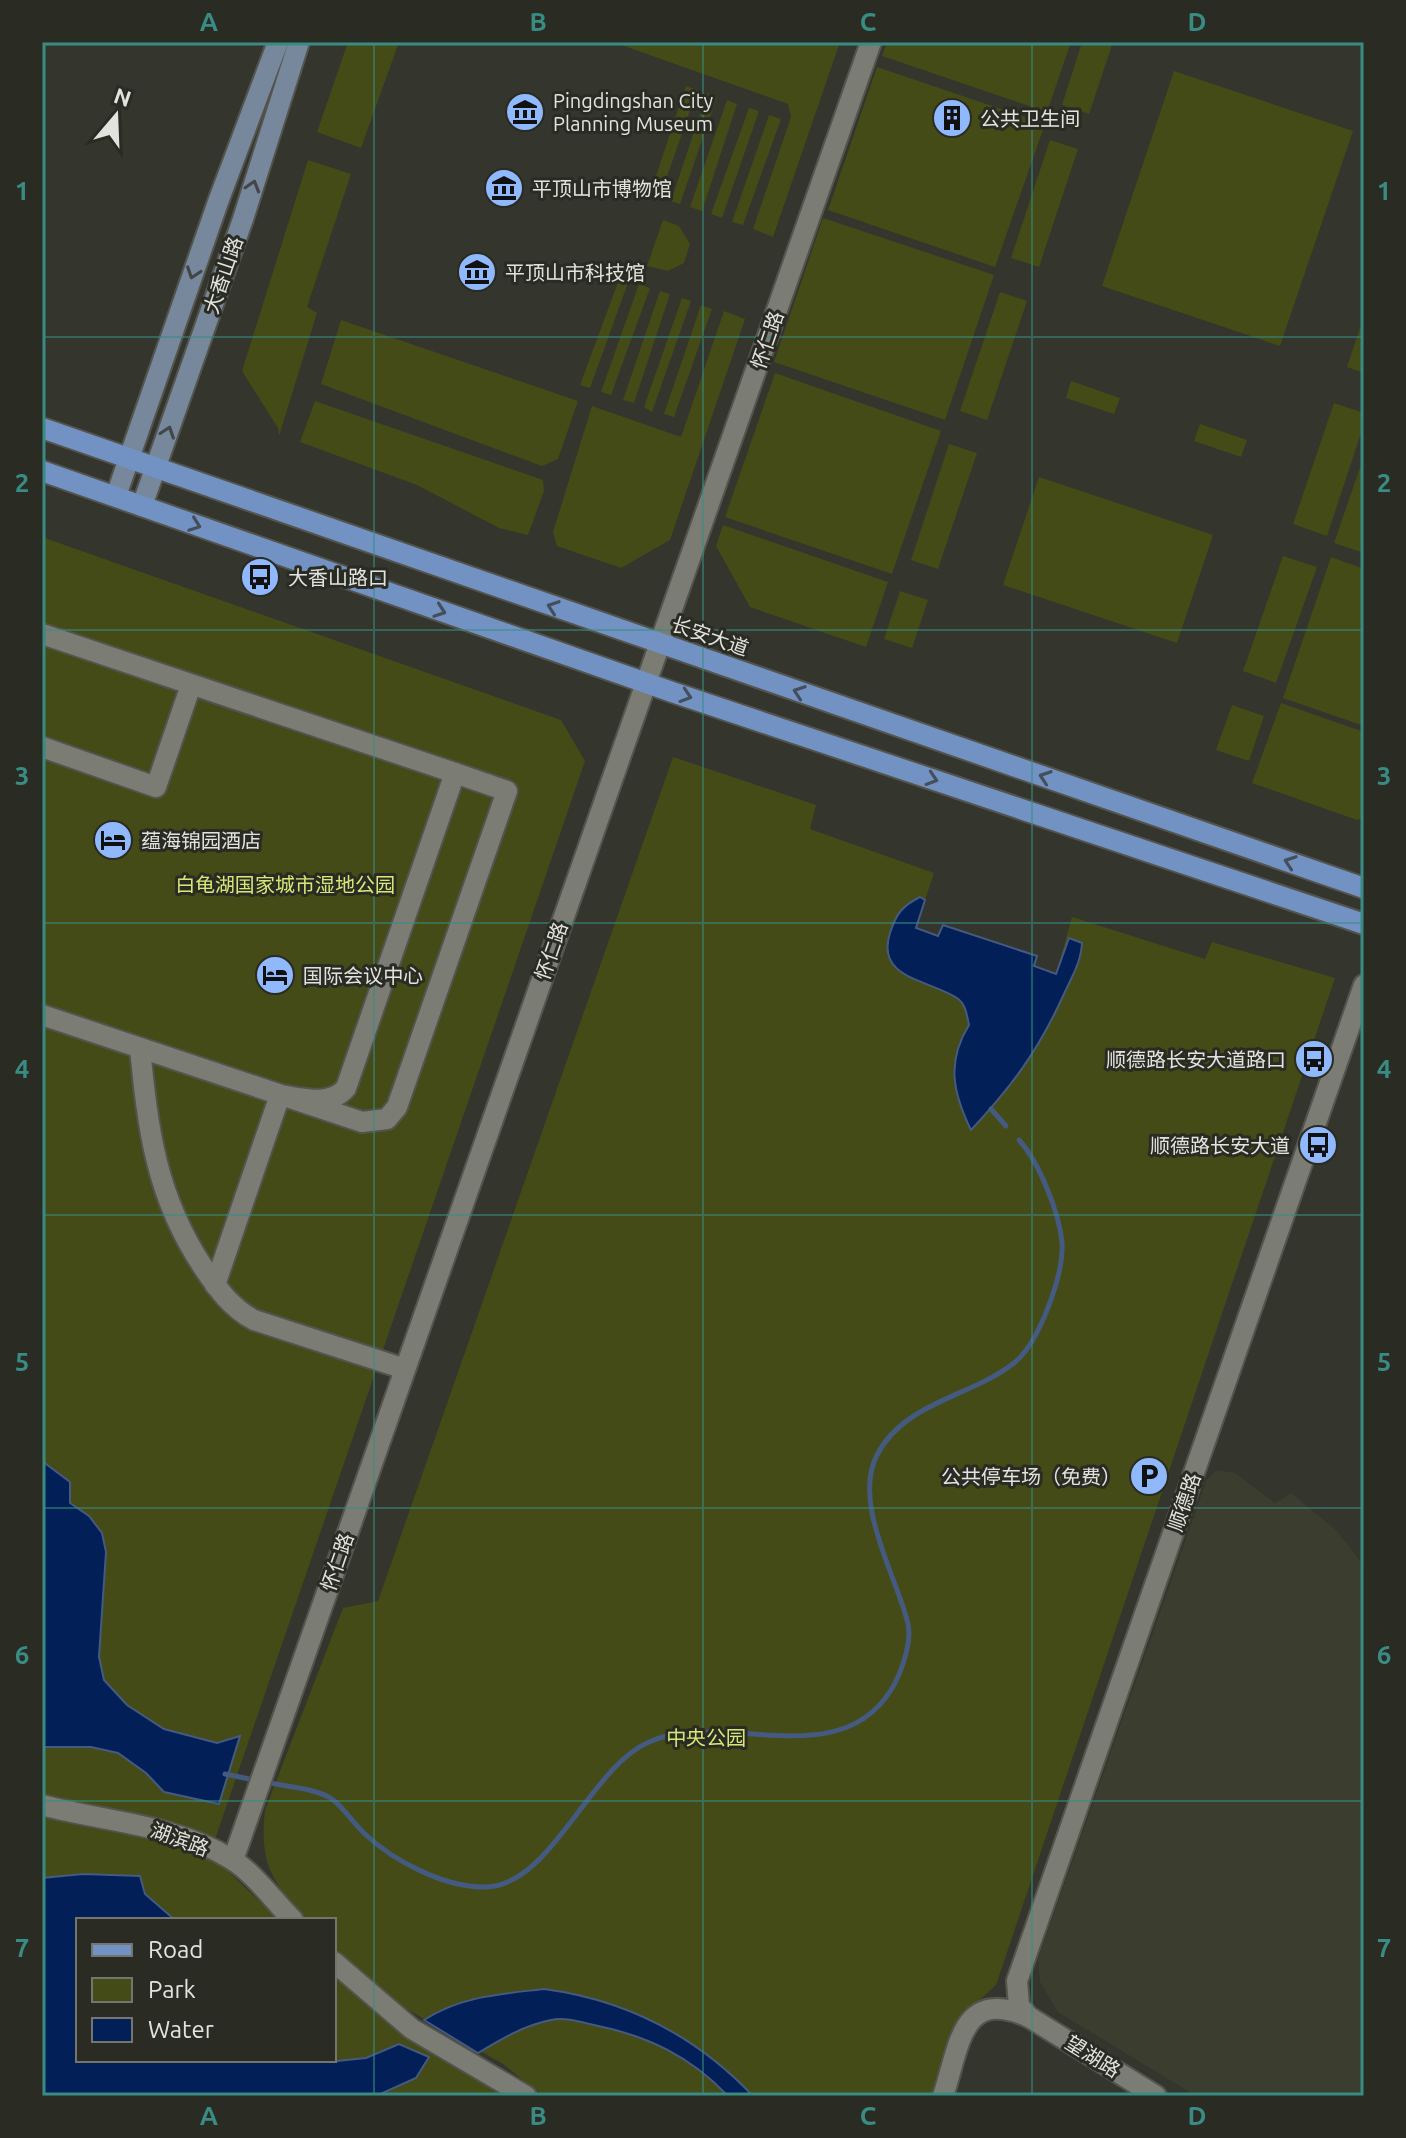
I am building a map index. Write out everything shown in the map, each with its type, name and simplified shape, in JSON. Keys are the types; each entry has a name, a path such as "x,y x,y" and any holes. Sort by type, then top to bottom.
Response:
{"main road":[{"name":"大香山路","path":"116,496 278,42"},
{"name":"大香山路","path":"142,506 243,219 299,42"},
{"name":"长安大道","path":"42,428 1364,888"},
{"path":"42,471 646,683 1364,924"}],"street":[{"name":"怀仁路","path":"233,1860 871,42"},
{"path":"42,1015 362,1122 376,1122 393,1115 507,791 43,638"},
{"path":"42,747 156,787 191,685"},
{"path":"280,1095 334,1099 346,1088 455,773"},
{"name":"顺德路","path":"1029,2017 1019,2006 1016,1994 1023,1961 1364,985"},
{"path":"140,1048 153,1159 161,1183 186,1242 233,1308 254,1320 405,1369"},
{"path":"215,1285 280,1095"},
{"name":"湖滨路","path":"42,1805 79,1815 147,1826 233,1860 291,1918"},
{"path":"336,1964 412,2029 526,2096"},
{"name":"望湖路","path":"943,2096 967,2025 978,2012 1004,2006 1029,2017 1156,2096"}],"shaded area":[{"path":"1217,1470 1235,1473 1275,1503 1291,1493 1336,1530 1364,1566 1364,2096 1196,2096 1058,2012 1040,1982 1038,1959 1207,1479"}],"green space":[{"path":"348,42 399,42 361,148 317,132"},
{"path":"613,42 840,42 773,237 753,229 791,117 788,104"},
{"path":"887,42 1071,42 1047,112 882,56"},
{"path":"1082,42 1113,42 1089,114 1062,105"},
{"path":"877,67 1045,124 995,267 828,210"},
{"path":"1174,71 1353,131 1280,346 1102,286"},
{"path":"686,86 697,90 660,197 650,194"},
{"path":"707,93 717,97 680,204 671,201"},
{"path":"727,100 737,104 702,211 690,207"},
{"path":"749,108 759,111 722,218 711,214"},
{"path":"769,115 781,119 743,225 732,222"},
{"path":"1050,140 1078,149 1039,267 1011,258"},
{"path":"308,160 351,174 307,307 317,313 279,436 278,428 242,371"},
{"path":"823,218 994,275 945,420 774,362"},
{"path":"663,220 679,226 690,244 684,263 668,271 647,266"},
{"path":"620,277 629,280 590,388 580,385"},
{"path":"639,284 650,288 611,395 601,392"},
{"path":"660,291 670,294 634,403 623,400"},
{"path":"1000,292 1027,301 987,420 960,411"},
{"path":"682,298 691,301 652,412 644,407"},
{"path":"701,305 712,309 674,417 664,414"},
{"path":"724,311 745,319 670,540 621,568 557,546 553,532 592,406 681,437"},
{"path":"1364,316 1364,373 1347,367"},
{"path":"341,320 578,401 558,459 542,466 321,384"},
{"path":"775,373 941,431 892,574 725,517"},
{"path":"1071,381 1120,398 1114,414 1066,398"},
{"path":"315,401 543,480 544,491 528,535 499,528 417,485 300,442"},
{"path":"1334,403 1364,413 1364,424 1327,536 1293,524"},
{"path":"1200,424 1247,440 1241,457 1194,441"},
{"path":"949,444 977,453 938,569 911,560"},
{"path":"1364,456 1364,553 1334,543"},
{"path":"1039,477 1213,535 1177,643 1003,585"},
{"path":"723,525 888,582 866,647 750,607 716,546"},
{"name":"白龟湖国家城市湿地公园","path":"42,537 561,720 585,761 210,1854 277,1918 173,1918 145,1894 42,1878"},
{"path":"1283,556 1317,567 1276,683 1243,671"},
{"path":"1331,557 1364,569 1364,726 1283,698"},
{"path":"900,591 928,600 912,648 884,639"},
{"path":"1281,703 1364,732 1364,817 1357,820 1252,783"},
{"path":"1232,705 1264,716 1249,761 1216,750"},
{"name":"中央公园","path":"673,757 816,805 810,829 934,873 916,927 938,936 943,925 1037,956 1034,966 1056,974 1072,917 1205,959 1212,942 1335,978 996,1985 962,2016 934,2096 543,2096 503,2064 377,1992 336,1949 336,1918 306,1918 285,1895 266,1859 264,1829 265,1810 343,1608 378,1601"},
{"path":"336,1975 399,2032 503,2096 376,2096 429,2058 399,2044 358,2059 336,2060"}],"water":[{"path":"920,897 925,900 916,928 938,936 943,925 1037,956 1034,966 1056,974 1069,938 1082,943 1075,970 1034,1051 1012,1083 971,1130 956,1090 955,1078 957,1052 969,1025 964,1007 957,998 897,969 890,960 887,948 897,916 904,907"},
{"path":"42,1461 70,1482 70,1503 89,1516 102,1533 106,1552 99,1657 104,1680 127,1705 164,1729 217,1743 240,1736 219,1804 164,1792 146,1773 118,1753 91,1747 42,1747"},
{"path":"83,1874 140,1876 145,1894 173,1918 76,1918 76,2062 336,2062 366,2058 399,2044 429,2057 416,2078 376,2096 42,2096 42,1878"},
{"path":"544,1989 604,2002 658,2024 708,2056 753,2096 728,2096 699,2070 667,2050 632,2035 584,2023 562,2019 541,2022 513,2033 478,2053 424,2020 467,2001"}],"waterway":[{"path":"991,1109 1006,1126"},
{"path":"264,1782 325,1795 366,1835 405,1863 437,1878 486,1887 509,1881 531,1867 551,1847 608,1775 627,1756 649,1742 678,1734 710,1732 810,1735 841,1729 868,1715 895,1683 905,1658 909,1632 873,1517 871,1474 877,1455 889,1437 904,1423 1014,1363 1041,1325 1059,1272 1062,1242 1052,1202 1041,1174 1019,1140"},
{"path":"225,1774 254,1780"}],"place":[{"name":"Pingdingshan City Planning Museum","path":"525,112"},
{"name":"公共卫生间","path":"952,118"},
{"name":"平顶山市博物馆","path":"504,188"},
{"name":"平顶山市科技馆","path":"477,272"},
{"name":"大香山路口","path":"260,577"},
{"name":"蕴海锦园酒店","path":"113,840"},
{"name":"国际会议中心","path":"275,975"},
{"name":"顺德路长安大道路口","path":"1314,1059"},
{"name":"顺德路长安大道","path":"1318,1145"},
{"name":"公共停车场（免费）","path":"1149,1476"}]}
